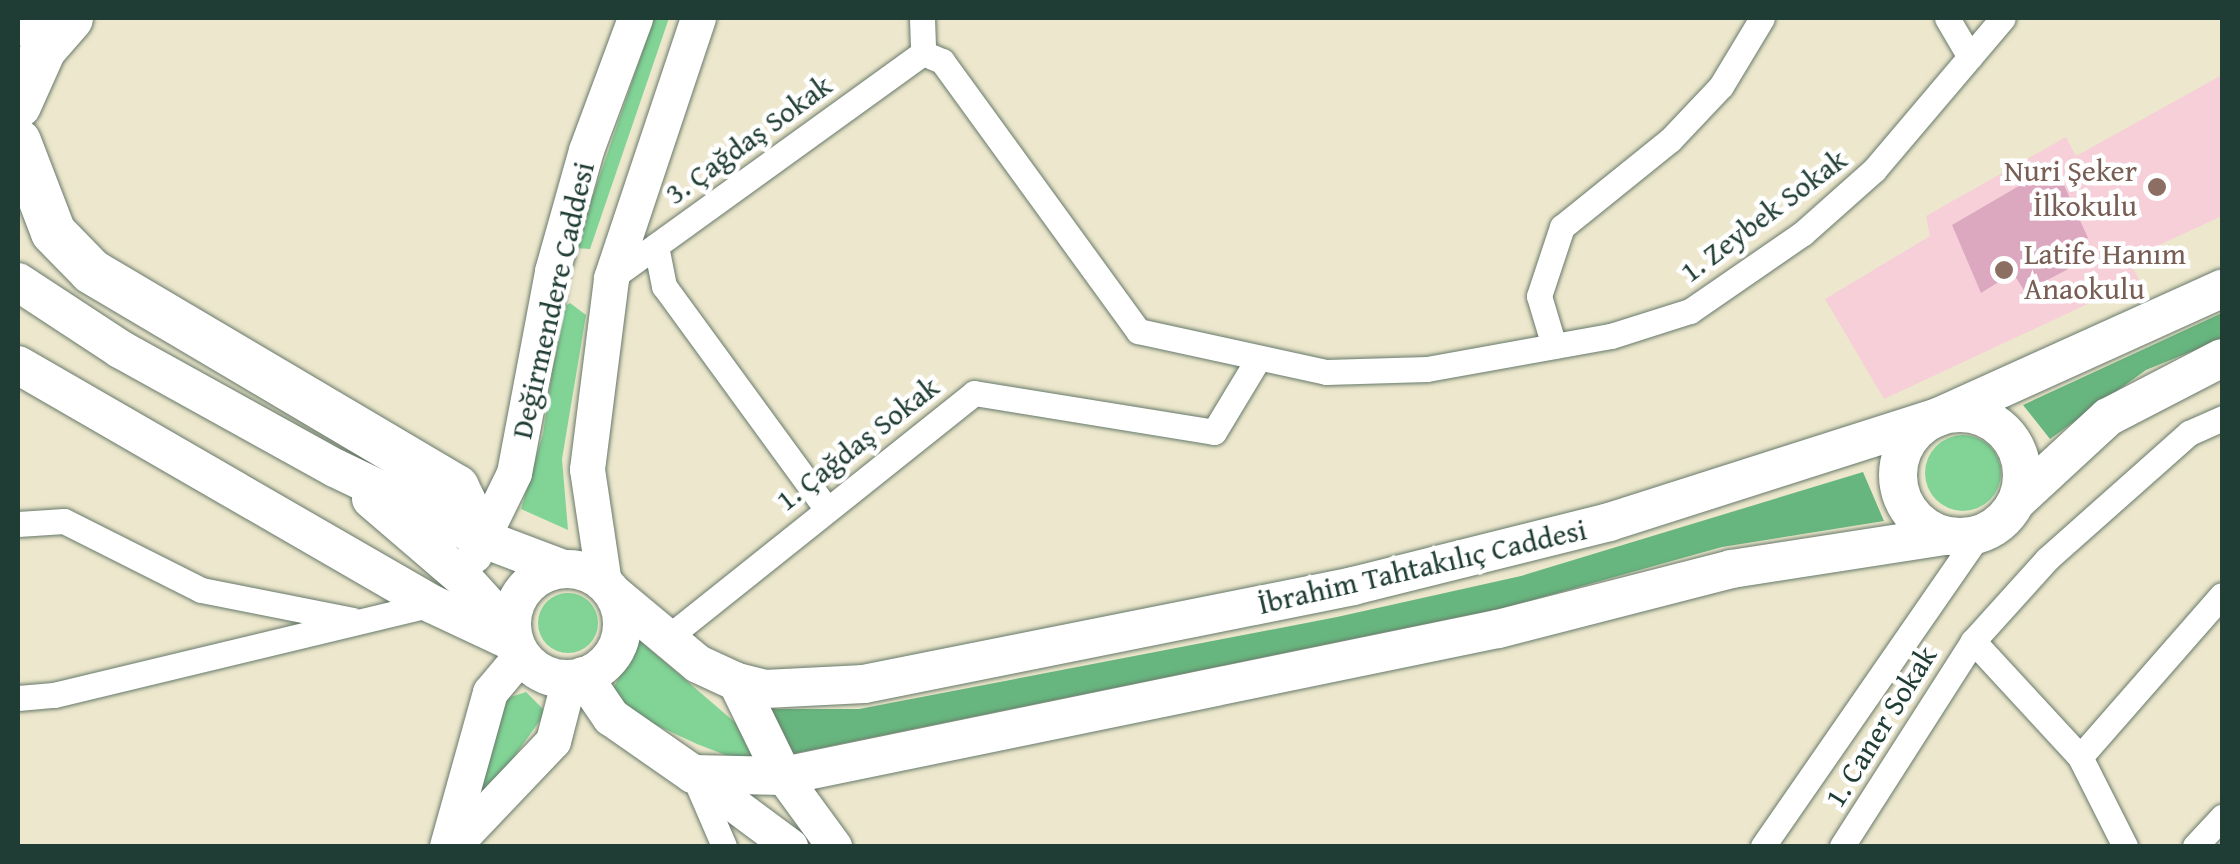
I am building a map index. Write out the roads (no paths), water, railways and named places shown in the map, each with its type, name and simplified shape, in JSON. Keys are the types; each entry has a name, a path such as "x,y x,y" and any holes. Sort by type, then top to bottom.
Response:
{"highway":[{"path":"18,23 23,18"},
{"path":"18,104 44,49 70,18"},
{"path":"18,141 53,232 91,271 456,488 481,538"}],"main road":[{"path":"18,282 120,349 335,468 481,538 609,588 622,622 616,650 576,678"},
{"name":"İbrahim Tahtakılıç Caddesi","path":"609,588 666,639 737,682 764,689 864,684 1353,586 1609,522 1816,461 1938,416 2222,289"},
{"path":"335,468 464,580 542,674 576,678 612,717 693,774 782,776 1498,628 1731,569 1960,536 2008,516 2018,501 2108,417 2222,358"},
{"path":"18,366 432,604 516,644"},
{"path":"1960,536 1914,518 1898,487 1910,437 1938,416 1970,414 2000,426 2022,462 2018,501"},
{"path":"516,644 514,608 528,585 564,569"},
{"path":"737,682 782,776"}],"street":[{"name":"Değirmendere Caddesi","path":"464,580 514,472 552,272 586,150 635,18"},
{"name":"Değirmendere Caddesi","path":"609,588 587,468 611,278 698,18"},
{"path":"922,18 923,52"},
{"path":"1554,346 1540,296 1562,227 1670,140 1721,86 1762,18"},
{"path":"1947,18 1970,58"},
{"name":"1. Zeybek Sokak","path":"923,52 942,61 1138,331 1326,372 1427,369 1611,336 1690,311 1803,233 1874,170 2003,18"},
{"name":"3. Çağdaş Sokak","path":"611,278 923,52"},
{"path":"656,246 664,286 826,508"},
{"path":"552,272 611,278"},
{"name":"1. Çağdaş Sokak","path":"666,639 974,393 1214,432 1258,359"},
{"name":"1. Caner Sokak","path":"1842,846 1973,641 2046,558 2189,433 2222,418"},
{"path":"18,524 64,522 200,590 362,622"},
{"path":"1763,846 1960,536"},
{"path":"2080,758 2222,595"},
{"path":"18,698 432,604"},
{"path":"1973,641 2080,758 2124,846"},
{"path":"450,846 490,692 516,644"},
{"path":"450,846 554,740 576,678"},
{"path":"693,774 724,846"},
{"path":"693,774 790,846"},
{"path":"782,776 834,846"},
{"path":"2195,846 2222,816"}],"place":[{"name":"Nuri Şeker İlkokulu","path":"2157,187"},
{"name":"Latife Hanım Anaokulu","path":"2004,270"}]}
